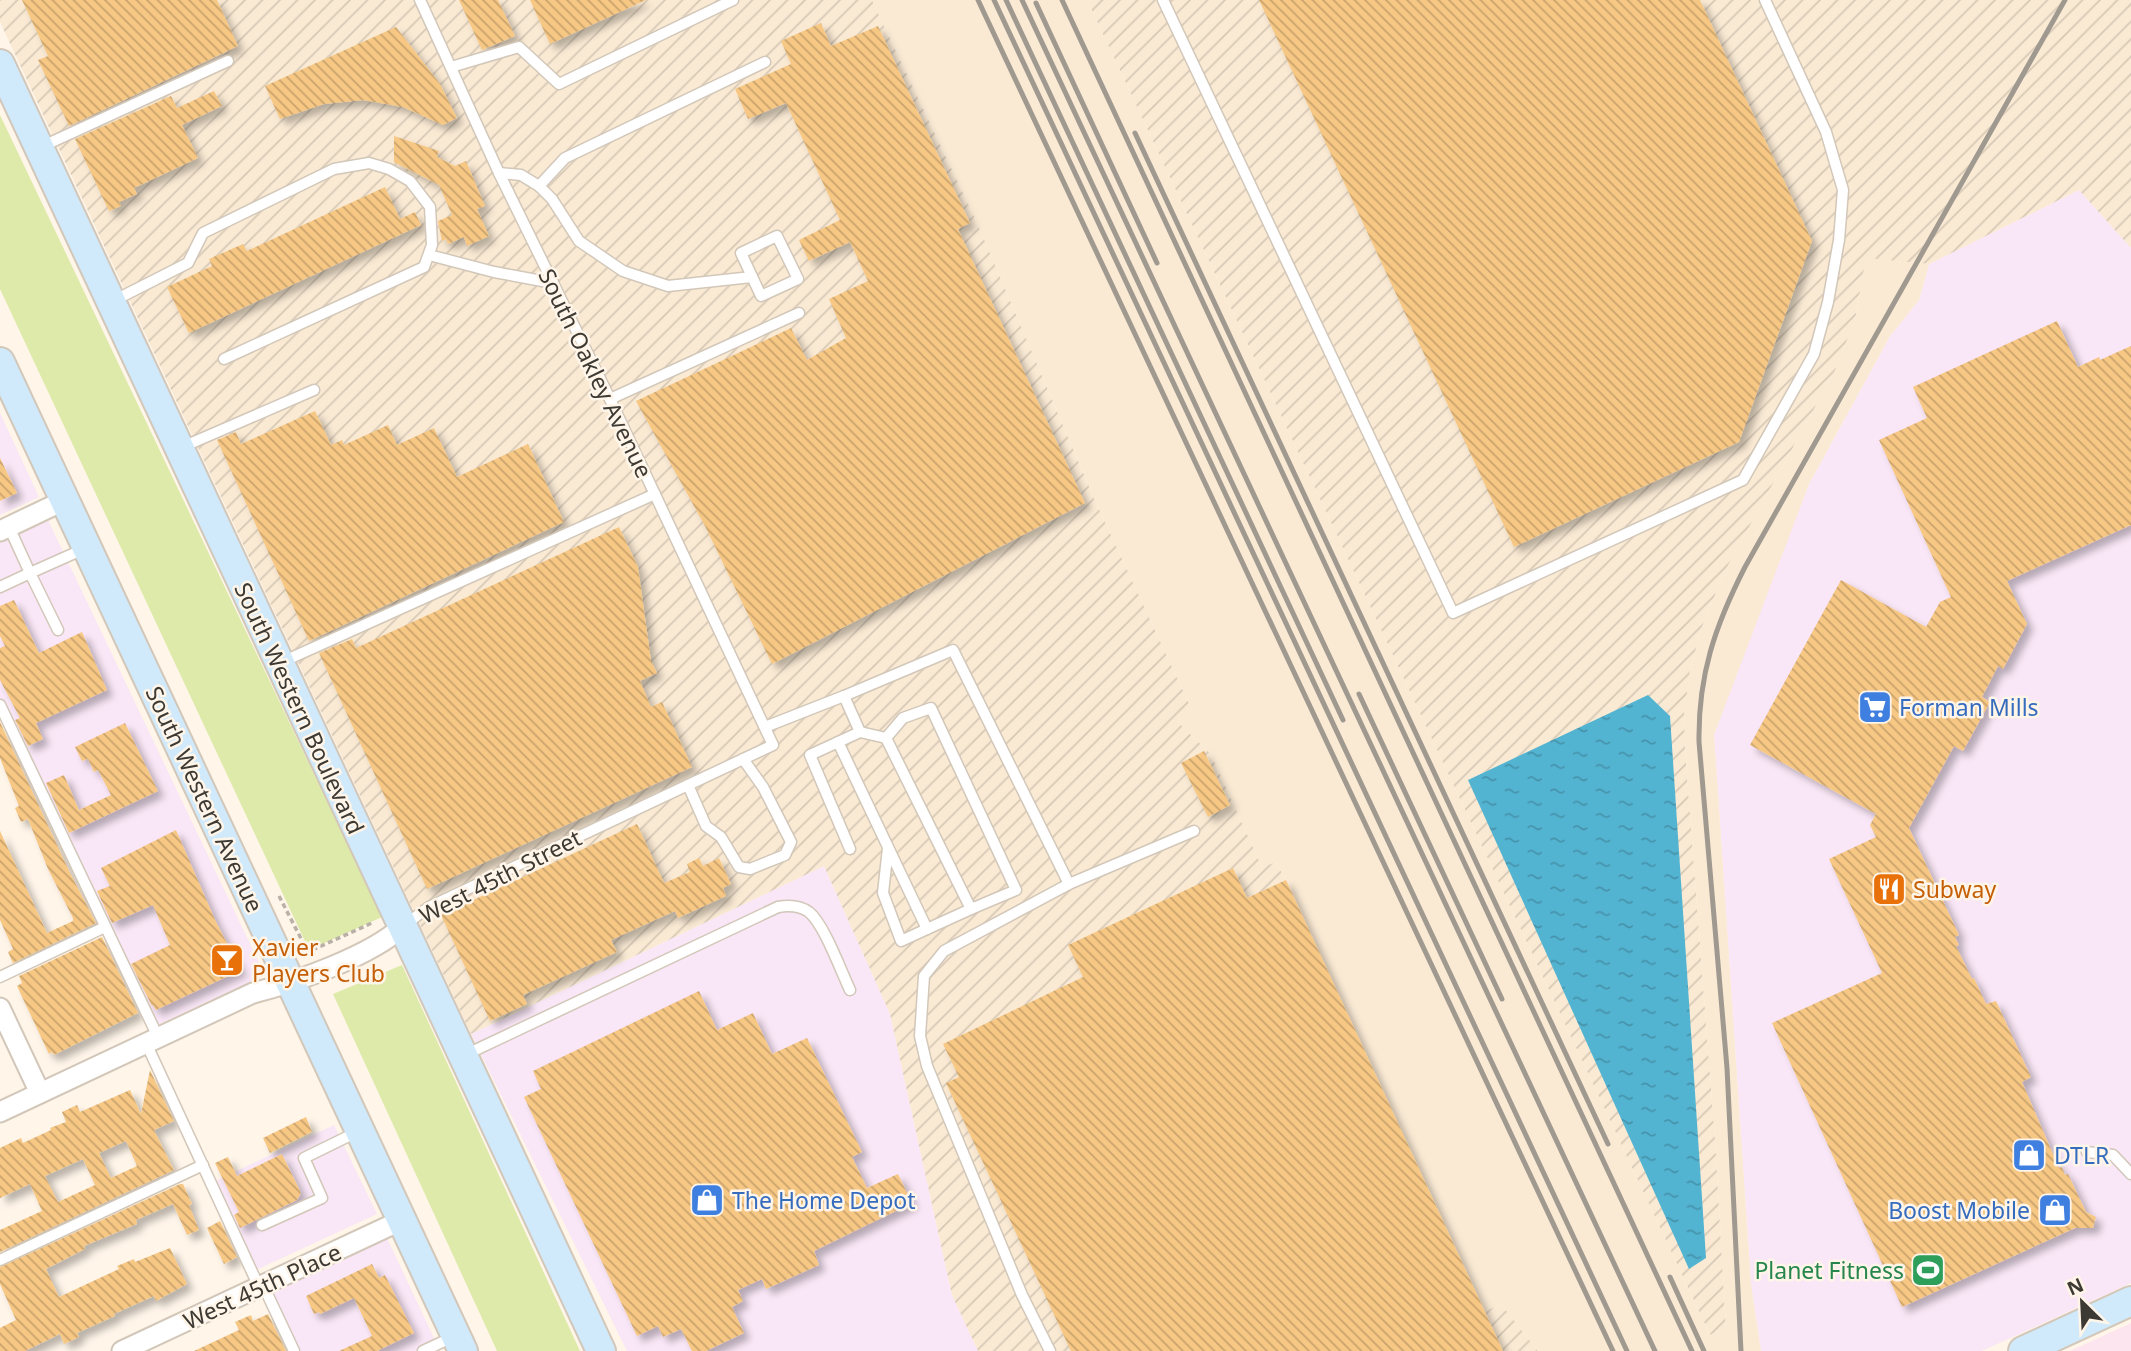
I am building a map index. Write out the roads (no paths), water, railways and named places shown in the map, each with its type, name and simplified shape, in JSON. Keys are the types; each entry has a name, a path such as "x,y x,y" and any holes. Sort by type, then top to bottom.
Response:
{"street":[{"name":"South Western Boulevard","path":"0,64 601,1351"},
{"name":"South Western Avenue","path":"0,362 460,1343"},
{"path":"5,529 65,500"},
{"name":"West 45th Street","path":"0,1112 253,993 291,983 390,938 403,926"},
{"path":"0,1008 40,1093"},
{"name":"West 45th Place","path":"122,1351 402,1220"},
{"path":"2023,1351 2131,1301"}],"lane":[{"name":"South Oakley Avenue","path":"420,0 499,173 610,399 773,745"},
{"path":"451,67 519,47 559,84 733,0"},
{"path":"1163,0 1453,613 1743,480 1814,354 1828,302 1839,240 1843,190 1826,132 1765,0"},
{"path":"39,148 228,61"},
{"path":"539,186 565,158 765,62"},
{"path":"111,302 188,263 203,233 334,169 369,163 389,169 410,181 430,207 432,246 424,267 224,359"},
{"path":"499,173 521,175 539,186 552,199 579,241 623,271 668,286 752,277"},
{"path":"777,236 798,279 761,296 752,277 741,253 777,236"},
{"path":"429,255 494,272 553,283"},
{"path":"610,399 799,313"},
{"path":"180,449 314,390"},
{"path":"280,663 655,494"},
{"path":"5,529 58,631"},
{"path":"0,587 87,547"},
{"path":"765,727 953,650 1069,884"},
{"path":"844,696 860,732"},
{"path":"0,705 106,927 203,1165 294,1351"},
{"path":"886,738 903,718 932,708 1016,890 901,941 883,893 888,848"},
{"path":"850,849 810,755 860,732 886,738"},
{"path":"886,738 971,909"},
{"path":"838,742 927,929"},
{"name":"West 45th Street","path":"403,926 429,907 773,745"},
{"path":"688,785 706,826 721,837 739,867 750,869 785,855 791,842 763,788 743,759"},
{"path":"1050,1351 1022,1295 927,1066 920,1035 925,976 944,951 1069,884 1194,831"},
{"path":"463,1056 778,907 799,907 814,918 850,990"},
{"path":"0,977 106,927"},
{"path":"262,1225 322,1198 304,1158 360,1131"},
{"path":"2087,1152 2113,1155 2131,1174"},
{"path":"0,1260 203,1165"},
{"path":"424,1351 460,1343"}],"water":[{"path":"1648,695 1670,716 1706,1258 1689,1269 1468,780"}],"railway":[{"path":"978,0 1613,1351"},
{"path":"994,0 1627,1351"},
{"path":"1006,0 1343,720"},
{"path":"1022,0 1655,1351"},
{"path":"1062,0 1692,1351"},
{"path":"1741,1351 1727,1068 1699,742 1699,718 1710,652 1725,610 1745,567 2065,0"},
{"path":"1036,3 1157,263"},
{"path":"1135,133 1608,1144"},
{"path":"1359,694 1502,999"},
{"path":"1670,1277 1704,1351"}],"place":[{"name":"Forman Mills","path":"1875,707"},
{"name":"Subway","path":"1889,889"},
{"name":"Xavier Players Club","path":"227,960"},
{"name":"DTLR","path":"2029,1155"},
{"name":"The Home Depot","path":"707,1200"},
{"name":"Boost Mobile","path":"2055,1210"},
{"name":"Planet Fitness","path":"1928,1270"}]}
